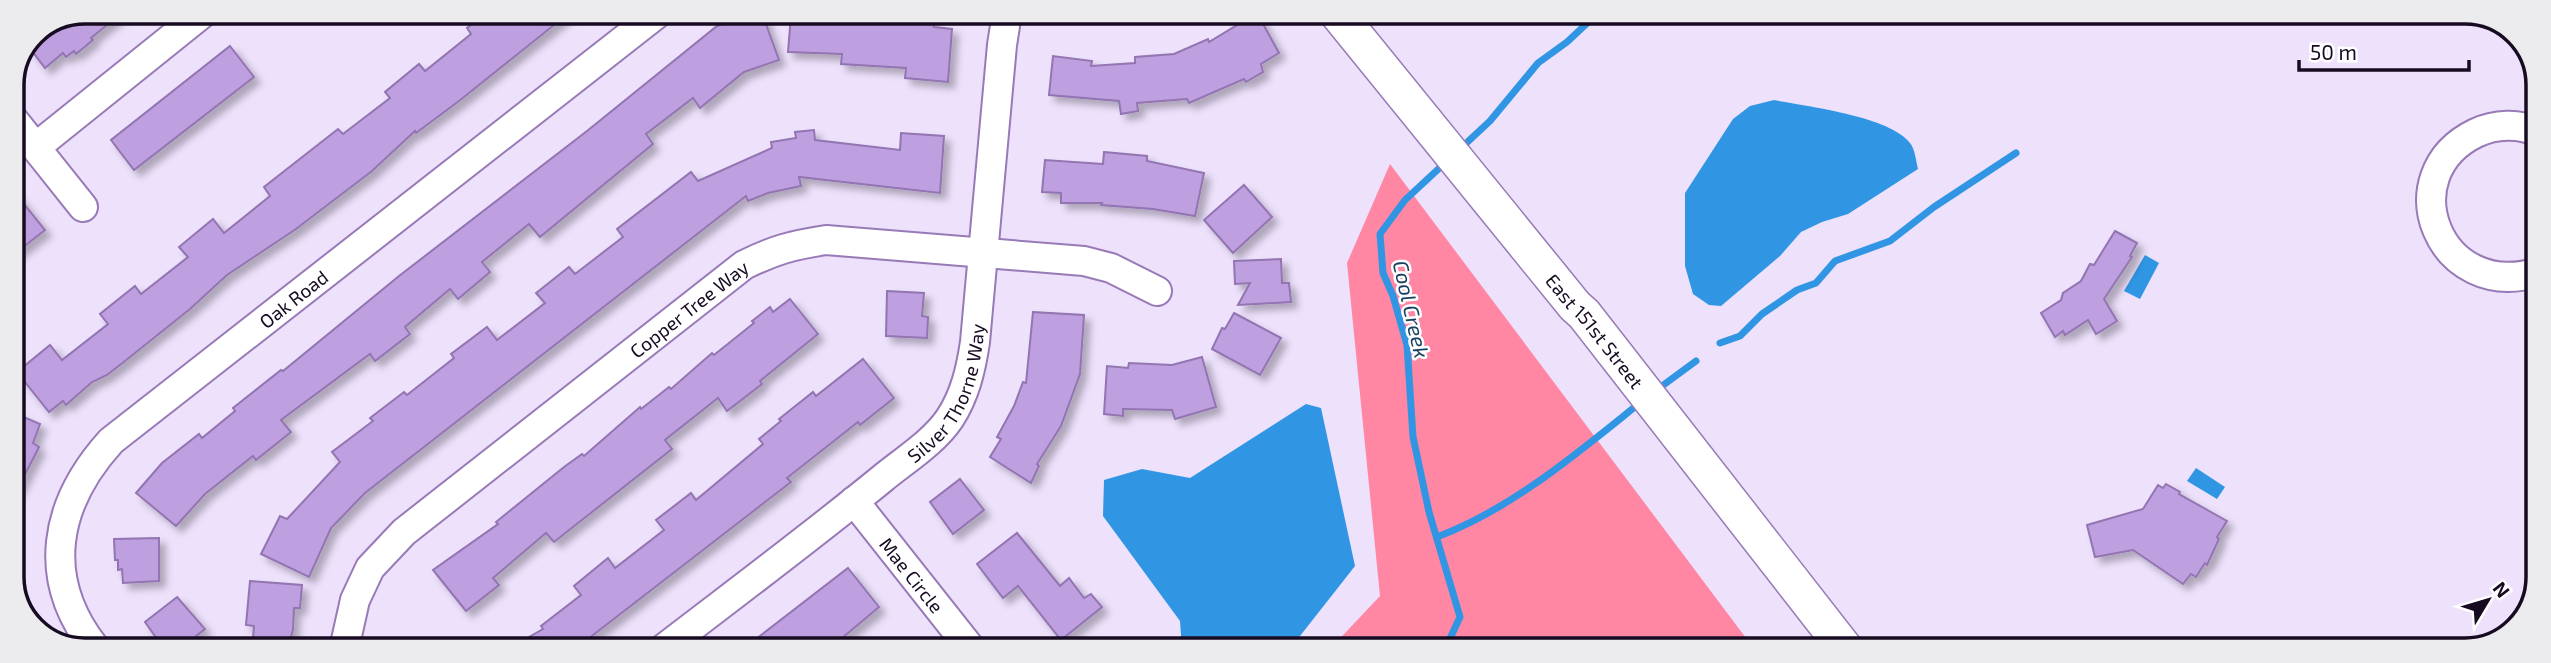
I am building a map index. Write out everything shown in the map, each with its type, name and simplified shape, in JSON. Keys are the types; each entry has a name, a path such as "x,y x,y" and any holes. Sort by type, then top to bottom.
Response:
{"street":[{"path":"36,147 189,24"},
{"name":"Oak Road","path":"89,638 72,612 63,581 60,557 62,529 69,504 82,478 104,449 644,24"},
{"name":"Silver Thorne Way","path":"677,638 932,437 949,419 961,397 974,352 1005,24"},
{"name":"East 151st Street","path":"1347,24 1492,205 1584,314 1837,638"},
{"path":"2526,129 2510,125 2486,128 2463,139 2446,157 2435,179 2431,204 2436,229 2449,251 2469,268 2493,277 2526,276"},
{"path":"24,132 83,206"},
{"name":"Copper Tree Way","path":"346,638 355,600 370,568 404,532 744,265 790,245 826,240 1084,261 1111,268 1157,291"},
{"name":"Mae Circle","path":"854,501 962,638"}],"shaded area":[{"path":"1390,164 1746,638 1340,638 1380,596 1347,263"}],"water":[{"path":"1774,100 1847,114 1885,126 1910,143 1918,169 1848,214 1801,232 1780,256 1721,306 1709,305 1693,294 1685,266 1685,193 1733,119 1750,106"},
{"path":"2145,255 2159,263 2140,299 2124,291"},
{"path":"1306,404 1321,408 1355,566 1298,638 1181,638 1180,621 1103,516 1104,480 1142,469 1190,478"},
{"path":"2196,468 2225,487 2217,499 2187,481"}],"building":[{"path":"108,24 76,54 74,51 66,57 63,53 45,68 34,54 42,42 52,35 74,26"},
{"path":"472,24 555,24 459,101 416,133 415,131 372,171 296,229 227,275 190,309 107,375 92,382 66,405 63,401 49,412 25,381 25,366 50,345 62,360 108,324 100,314 135,286 141,294 188,257 179,247 213,219 224,233 270,196 264,187 338,129 343,134 390,98 385,92 419,64 425,71 471,34 467,28"},
{"path":"766,24 779,60 744,72 700,108 693,98 646,134 653,144 540,237 529,224 482,262 490,272 458,299 450,289 405,327 410,334 375,361 370,354 281,420 291,432 256,460 253,456 205,494 176,526 136,493 162,463 199,434 202,438 235,411 233,408 717,26"},
{"path":"790,24 933,24 934,27 952,29 948,82 905,78 906,68 841,64 842,54 788,52"},
{"path":"1239,24 1263,24 1279,53 1261,64 1263,72 1246,82 1244,79 1189,103 1187,99 1137,103 1138,111 1121,114 1119,101 1049,95 1053,56 1092,61 1091,66 1135,63 1135,57 1174,54 1208,39 1209,42"},
{"path":"230,46 254,77 134,170 111,140"},
{"path":"814,130 815,140 900,150 901,133 944,136 940,193 799,177 801,186 768,193 748,201 746,196 365,493 331,528 309,577 261,554 280,516 287,519 340,462 332,452 373,421 370,418 404,392 407,395 454,358 451,354 487,327 497,340 545,303 536,293 569,267 575,274 623,237 617,229 691,172 698,181 772,148 771,142 796,138 795,132"},
{"path":"1104,152 1147,156 1147,161 1204,173 1195,216 1101,205 1102,203 1061,203 1061,193 1042,192 1045,160 1103,164"},
{"path":"1244,185 1272,217 1233,253 1204,220"},
{"path":"24,204 45,230 24,246"},
{"path":"2115,231 2137,243 2130,256 2132,257 2104,299 2117,321 2096,334 2088,320 2065,335 2063,331 2055,337 2041,313 2061,300 2063,293 2081,281 2090,264 2094,265"},
{"path":"1281,259 1282,283 1289,283 1291,302 1238,305 1250,283 1235,284 1234,261"},
{"path":"887,291 924,293 922,316 928,317 927,338 886,336"},
{"path":"790,299 818,334 727,411 718,398 665,440 672,449 554,542 546,533 493,578 499,585 466,611 433,570 498,524 496,522 564,467 582,454 584,456 640,407 641,409 669,387 671,389 712,353 714,355 754,323 752,321 770,307 773,312"},
{"path":"1033,312 1084,315 1080,374 1061,426 1037,464 1039,466 1031,483 990,457 1001,439 997,437 1014,406 1023,382 1026,383"},
{"path":"1234,313 1281,338 1260,375 1212,349 1222,328 1225,329"},
{"path":"1202,357 1216,407 1175,419 1172,410 1123,409 1123,416 1104,414 1107,366 1128,368 1129,363 1172,365"},
{"path":"863,359 894,398 860,425 858,422 787,478 791,482 589,638 527,638 543,629 541,626 581,595 574,586 608,558 615,568 664,530 656,520 691,493 696,500 763,444 759,439 781,421 779,419 813,392 816,396"},
{"path":"25,417 40,424 33,443 39,447 25,475"},
{"path":"960,479 984,510 953,534 930,502"},
{"path":"2166,484 2227,521 2217,537 2219,539 2207,565 2205,563 2196,577 2191,574 2183,584 2133,550 2095,557 2087,525 2143,509 2158,485 2163,488"},
{"path":"1017,533 1060,586 1069,578 1084,598 1091,594 1102,607 1063,638 1059,638 1018,586 1003,598 977,564"},
{"path":"159,538 159,581 123,583 122,569 118,570 118,560 115,560 114,539"},
{"path":"848,568 879,607 842,638 757,638"},
{"path":"250,581 302,585 300,608 294,608 291,638 253,638 254,626 246,625"},
{"path":"177,597 205,629 194,638 156,638 145,622"}],"waterway":[{"name":"Cool Creek","path":"1461,148 1490,121 1538,63 1586,24"},
{"path":"1720,343 1740,336 1762,314 1797,290 1816,283 1835,261 1890,241 1934,207 2016,153"},
{"name":"Cool Creek","path":"1447,161 1405,200 1380,234 1383,273 1393,296 1407,345 1413,437 1429,512 1460,617 1450,638"},
{"path":"1662,386 1696,361"},
{"path":"1437,537 1491,512 1516,496 1566,462 1636,406"}]}
